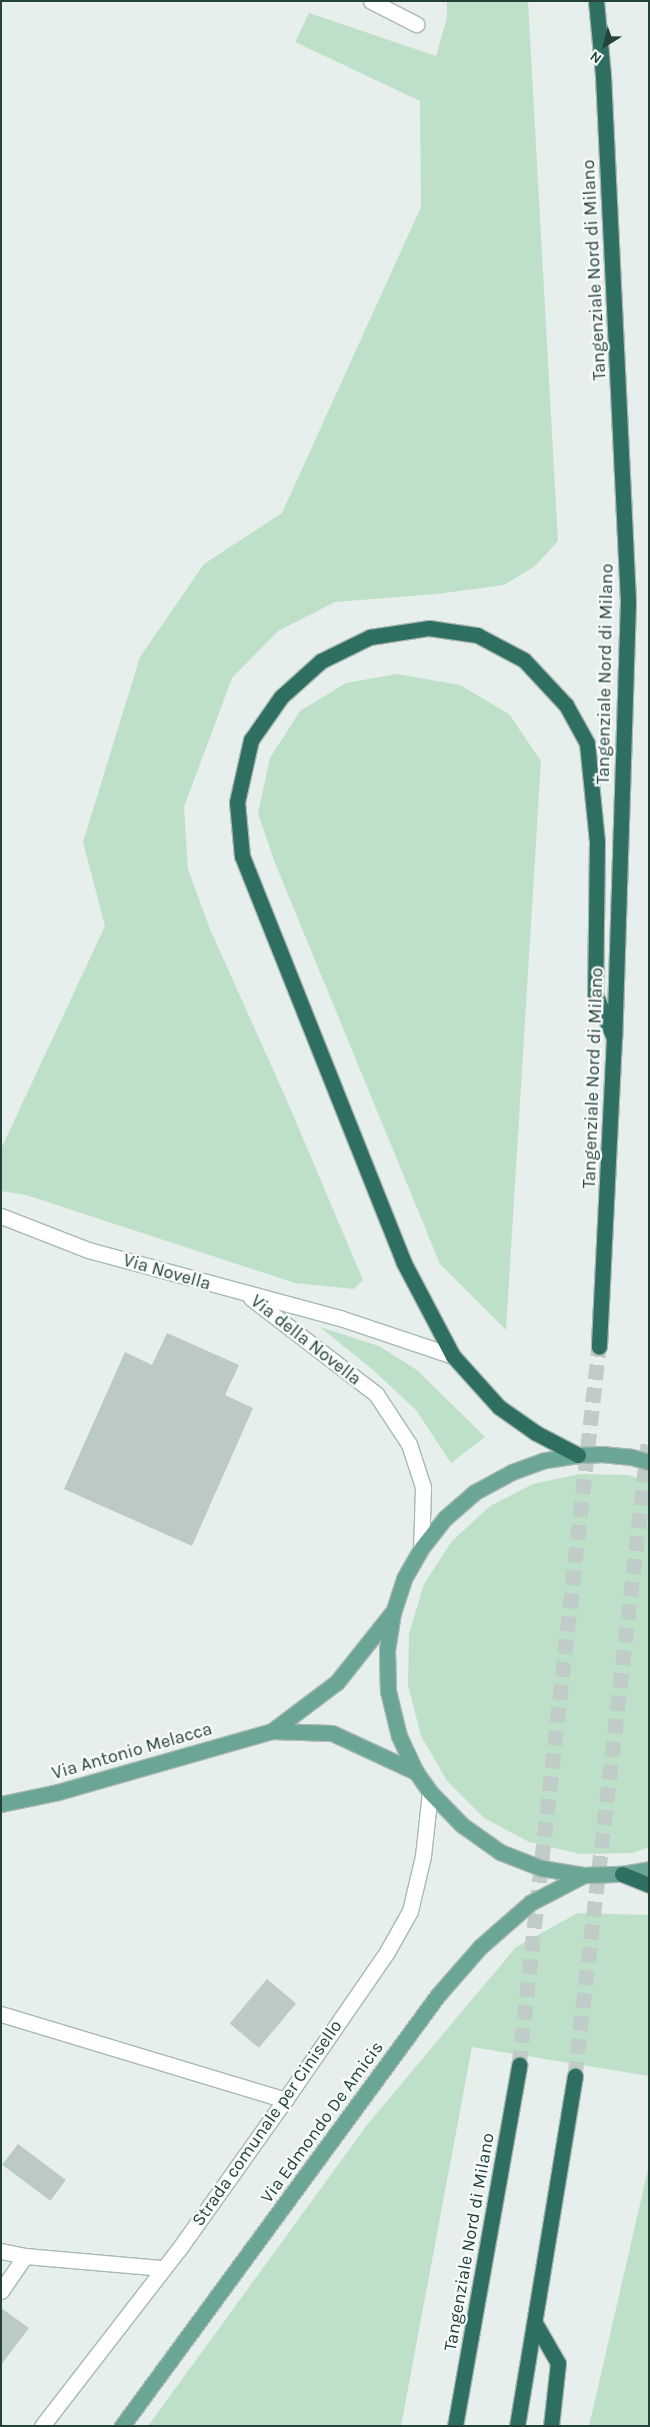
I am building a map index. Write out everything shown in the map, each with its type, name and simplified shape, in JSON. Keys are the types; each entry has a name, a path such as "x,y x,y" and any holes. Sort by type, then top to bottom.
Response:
{"highway":[{"name":"Tangenziale Nord di Milano","path":"596,1 603,75 628,601 614,1038 599,1347"},
{"path":"578,1455 536,1433 499,1407 453,1356 404,1263 242,856 237,802 251,740 281,697 321,661 370,637 429,628 477,635 524,660 566,705 587,744 597,841 595,994 614,1038"},
{"path":"622,1874 649,1885"},
{"name":"Tangenziale Nord di Milano","path":"455,2426 519,2065"},
{"path":"517,2426 575,2076"},
{"path":"535,2323 558,2363 551,2426"}],"main road":[{"path":"631,1457 649,1450"},
{"path":"649,1462 631,1457 604,1454 578,1455 542,1461 512,1472 475,1492 446,1518 421,1549 404,1580 393,1612 387,1650 388,1691 399,1736 416,1772 430,1792 462,1825 500,1852 541,1868 584,1875 622,1874 649,1870"},
{"name":"Via Antonio Melacca","path":"272,1731 337,1682 393,1612"},
{"name":"Via Antonio Melacca","path":"1,1804 58,1792 272,1731 332,1733 416,1772"},
{"name":"Via Edmondo De Amicis","path":"122,2426 438,1995 480,1947 530,1903 584,1875"}],"street":[{"path":"371,1 416,24"},
{"name":"Via Novella","path":"1,1216 88,1250 245,1294"},
{"name":"Via della Novella","path":"245,1294 340,1318 453,1356"},
{"name":"Via della Novella","path":"245,1294 376,1394 408,1444 424,1487 421,1549"},
{"name":"Strada comunale per Cinisello","path":"42,2426 163,2268 286,2100 387,1952 410,1912 423,1856 430,1792"},
{"path":"1,2014 286,2100"},
{"path":"1,2251 26,2256 163,2268"},
{"path":"1,2291 26,2256"}],"green space":[{"path":"447,1 528,1 558,541 535,566 504,585 436,594 335,602 278,631 232,678 184,807 188,869 210,929 288,1103 363,1280 354,1289 295,1283 26,1195 1,1191 1,1149 105,926 83,842 140,657 204,564 282,513 421,207 420,101 295,42 309,13 436,56 447,18"},
{"path":"397,674 460,685 509,714 541,761 506,1330 440,1264 275,863 258,813 270,758 300,711 346,683"},
{"path":"320,1327 379,1346 417,1370 485,1437 451,1463 416,1410 373,1370"},
{"path":"580,1474 628,1475 649,1481 649,1847 632,1853 580,1854 529,1842 484,1818 447,1781 421,1736 408,1685 409,1634 424,1584 452,1541 490,1506 533,1484"},
{"path":"578,1913 649,1915 649,2076 472,2047 401,2426 148,2426 367,2125 516,1947"},
{"path":"649,2165 649,2426 589,2426"}],"building":[{"path":"167,1333 239,1365 225,1395 253,1408 192,1546 64,1489 125,1352 152,1365"},
{"path":"267,1979 296,2003 259,2048 230,2023"},
{"path":"18,2144 66,2180 50,2201 2,2165"},
{"path":"1,2308 29,2328 1,2365"}],"tunnel":[{"path":"519,2065 599,1347"},
{"path":"575,2076 649,1436"}]}
